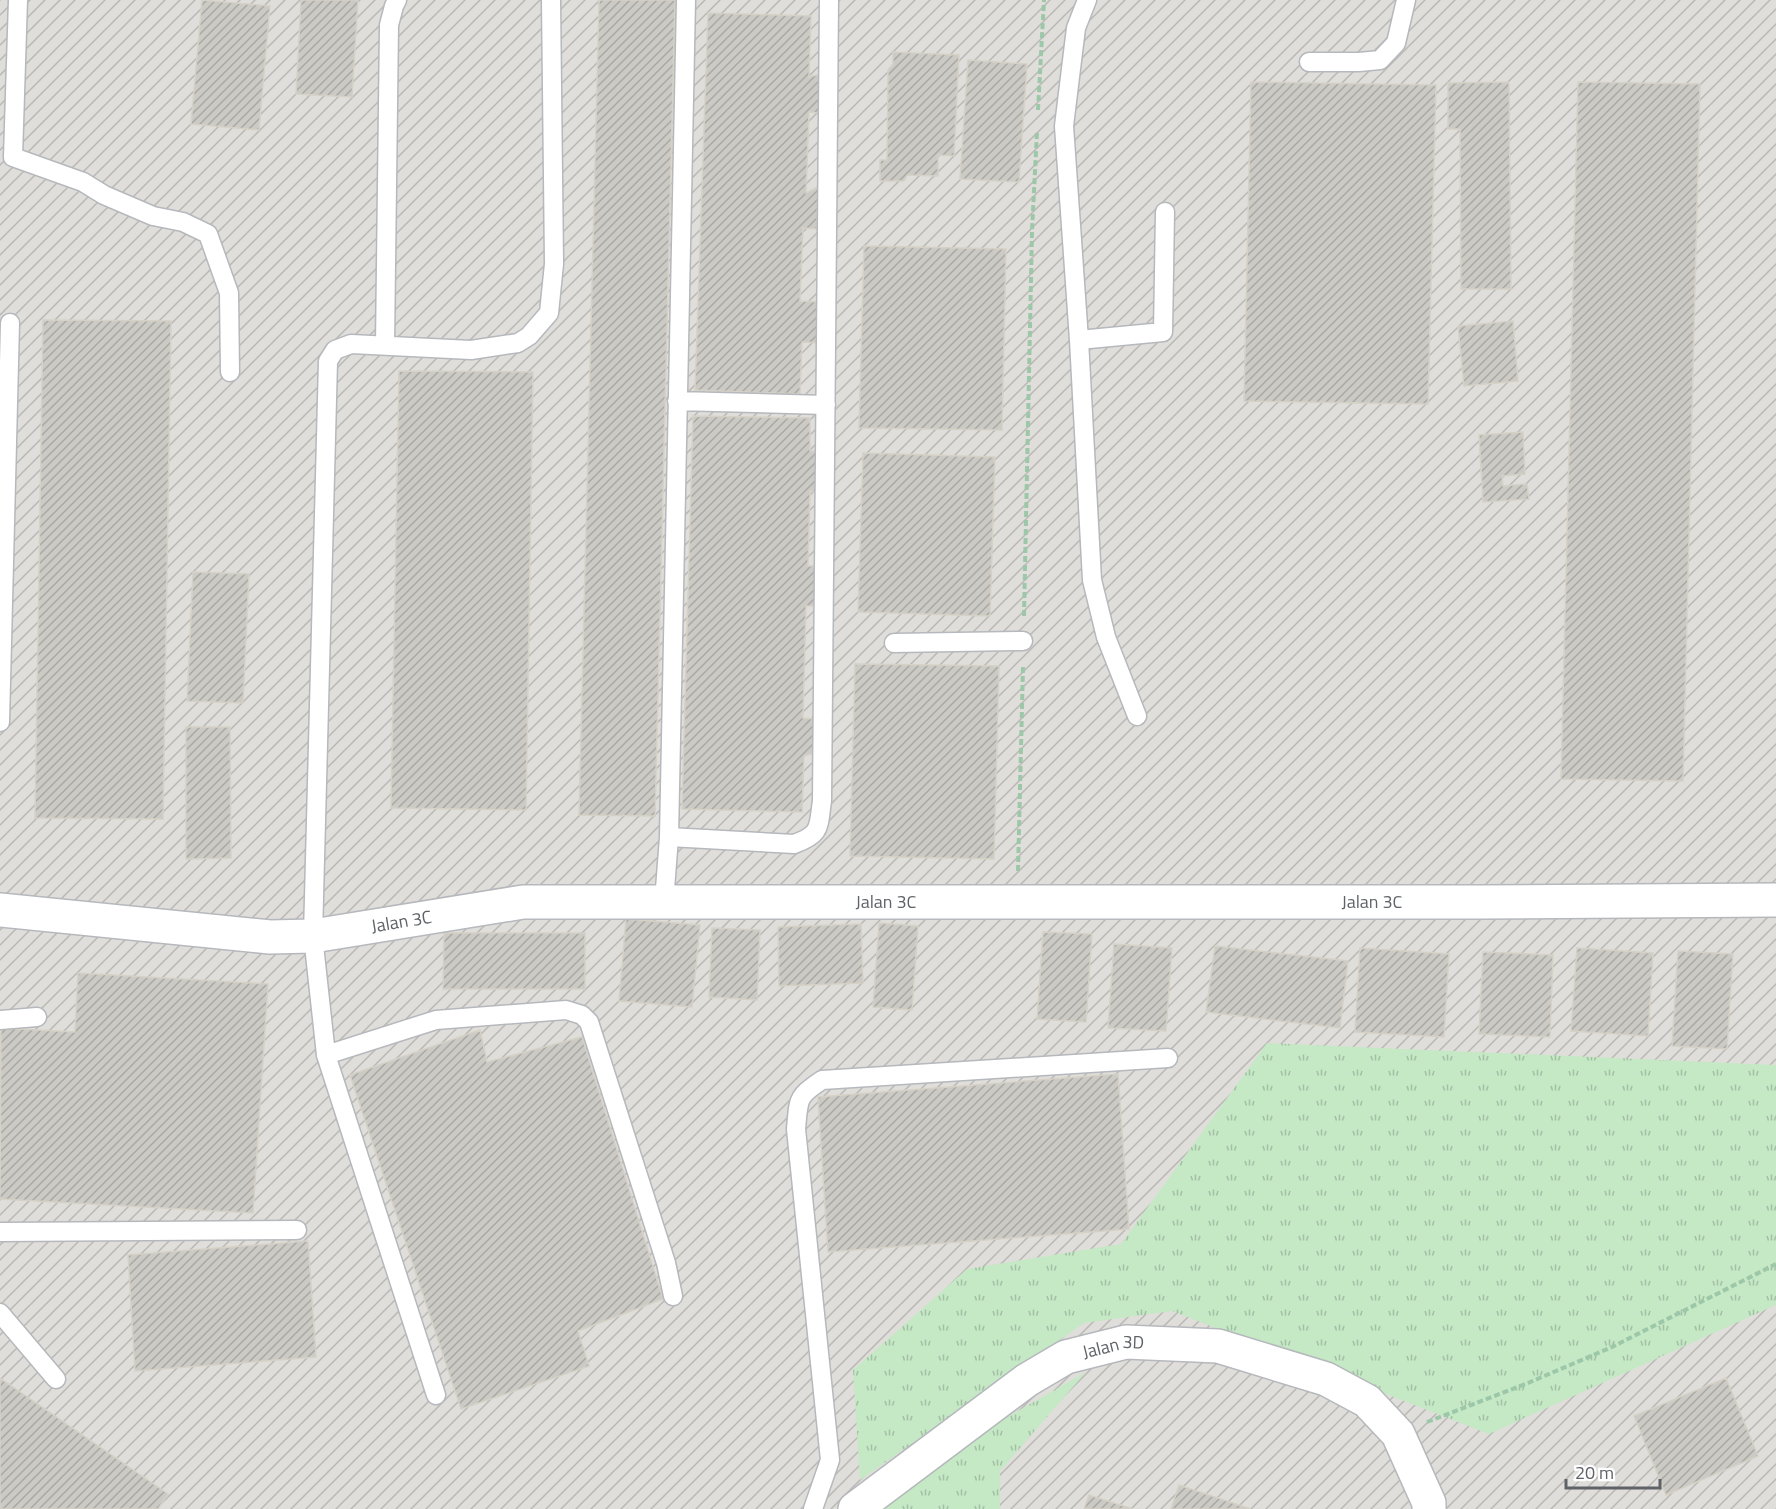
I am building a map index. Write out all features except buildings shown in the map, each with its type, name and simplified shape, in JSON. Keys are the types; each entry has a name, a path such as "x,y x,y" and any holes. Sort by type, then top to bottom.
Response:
{"street":[{"name":"Jalan 3C","path":"0,910 270,937 313,936 523,902 1776,900"},
{"name":"Jalan 3D","path":"855,1509 1027,1380 1066,1357 1126,1342 1218,1346 1326,1379 1367,1401 1398,1434 1429,1503 1429,1509"}],"lane":[{"path":"18,0 13,157 83,182 104,195 153,216 183,222 208,234 229,293 230,372"},
{"path":"385,345 389,25 397,0"},
{"path":"436,1395 326,1055 313,936 328,361 335,350 351,344 471,350 518,344 530,336 549,313 554,264 551,0"},
{"path":"664,902 669,837 676,401 686,0"},
{"path":"669,837 794,844 810,838 818,830 822,801 829,0"},
{"path":"1087,0 1076,28 1064,126 1092,580 1106,637 1137,716"},
{"path":"1309,62 1380,60 1396,43 1406,0"},
{"path":"1079,340 1163,332 1165,212"},
{"path":"0,722 10,323"},
{"path":"676,401 826,405"},
{"path":"894,643 1023,642"},
{"path":"326,1055 436,1020 566,1010 582,1015 589,1022 666,1263 673,1296"},
{"path":"0,1020 37,1017"},
{"path":"813,1509 830,1460 796,1129 799,1101 803,1092 822,1080 1168,1058"},
{"path":"0,1232 297,1230"},
{"path":"0,1313 56,1379"}],"path":[{"path":"1038,115 1044,0"},
{"path":"1017,902 1032,231 1037,127"},
{"path":"1453,1411 1528,1383 1612,1347 1776,1264"}],"shaded area":[{"path":"0,0 1776,0 1776,1509 0,1509"}],"green space":[{"path":"1267,1043 1776,1065 1776,1305 1489,1434 1172,1311 1084,1323 860,1480 853,1370 967,1269 1121,1244"},
{"path":"1086,1372 1000,1471 1000,1509 874,1509 986,1429"}]}
